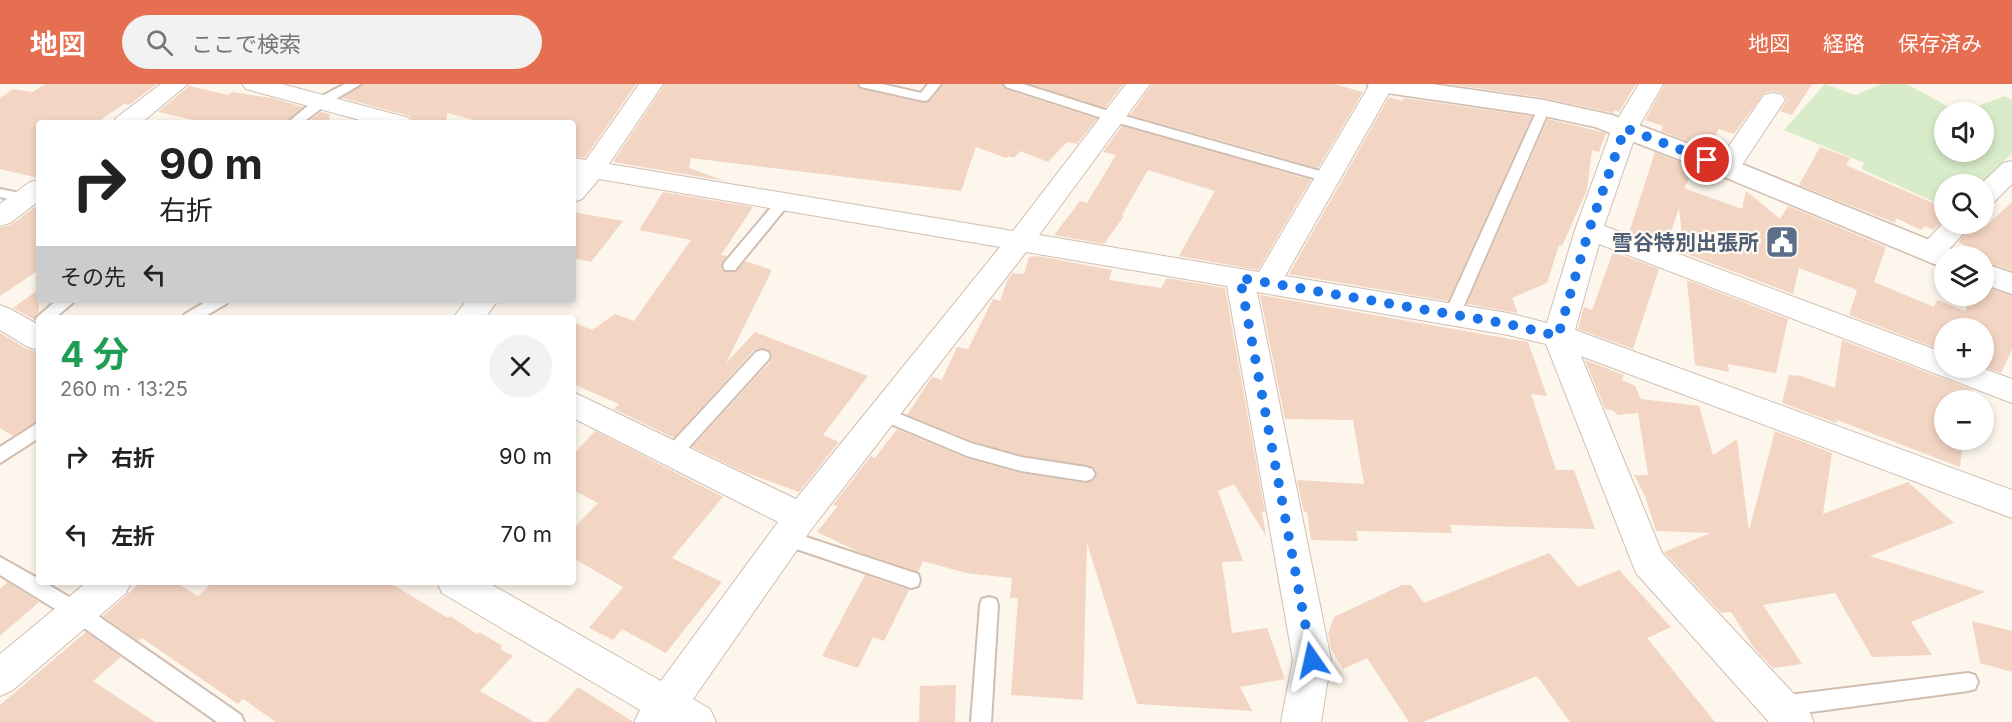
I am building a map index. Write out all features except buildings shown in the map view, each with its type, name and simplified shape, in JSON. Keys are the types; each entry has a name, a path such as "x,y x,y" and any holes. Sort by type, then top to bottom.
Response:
{"street":[{"path":"128,120 176,84"},
{"path":"254,84 389,120"},
{"path":"576,186 583,168 651,84"},
{"path":"460,585 672,716 794,528 1020,241 1138,84"},
{"path":"1301,722 1312,660 1253,280 1329,178 1381,84 1544,108 1625,128 1934,253"},
{"path":"1652,84 1625,128 1589,230 1558,336 1648,562 1787,714"},
{"path":"1727,168 1773,100"},
{"path":"583,168 1508,324 1558,336 2012,504"},
{"path":"1994,187 2012,169"},
{"path":"0,217 21,193"},
{"path":"1589,230 1934,361"},
{"path":"1994,278 2012,285"},
{"path":"470,315 480,303"},
{"path":"1978,378 2012,391"},
{"path":"576,405 674,452 794,528"},
{"path":"0,678 109,585"}],"lane":[{"path":"298,120 321,102 355,84"},
{"path":"865,84 924,97 935,84"},
{"path":"1010,84 1113,117 1329,178"},
{"path":"1452,315 1544,108"},
{"path":"730,266 784,201"},
{"path":"40,315 62,303"},
{"path":"195,315 216,303"},
{"path":"22,325 36,317"},
{"path":"674,452 762,356"},
{"path":"885,414 967,449 1021,464 1086,474"},
{"path":"0,456 36,431"},
{"path":"794,528 911,580"},
{"path":"0,565 77,612 234,722"},
{"path":"981,722 989,605"},
{"path":"1787,714 1968,682"}],"green space":[{"path":"1825,84 1855,95 1882,84 1907,84 1940,102 1934,102 1934,162 1994,162 1994,102 1989,102 2005,96 2012,100 2012,153 1991,174 1934,174 1934,202 1861,169 1864,163 1784,130"}],"place":[{"name":"雪谷特別出張所","path":"1782,242"}],"route":[{"path":"1312,660 1240,278 1508,324 1558,336 1589,230 1625,128 1707,160"}]}
